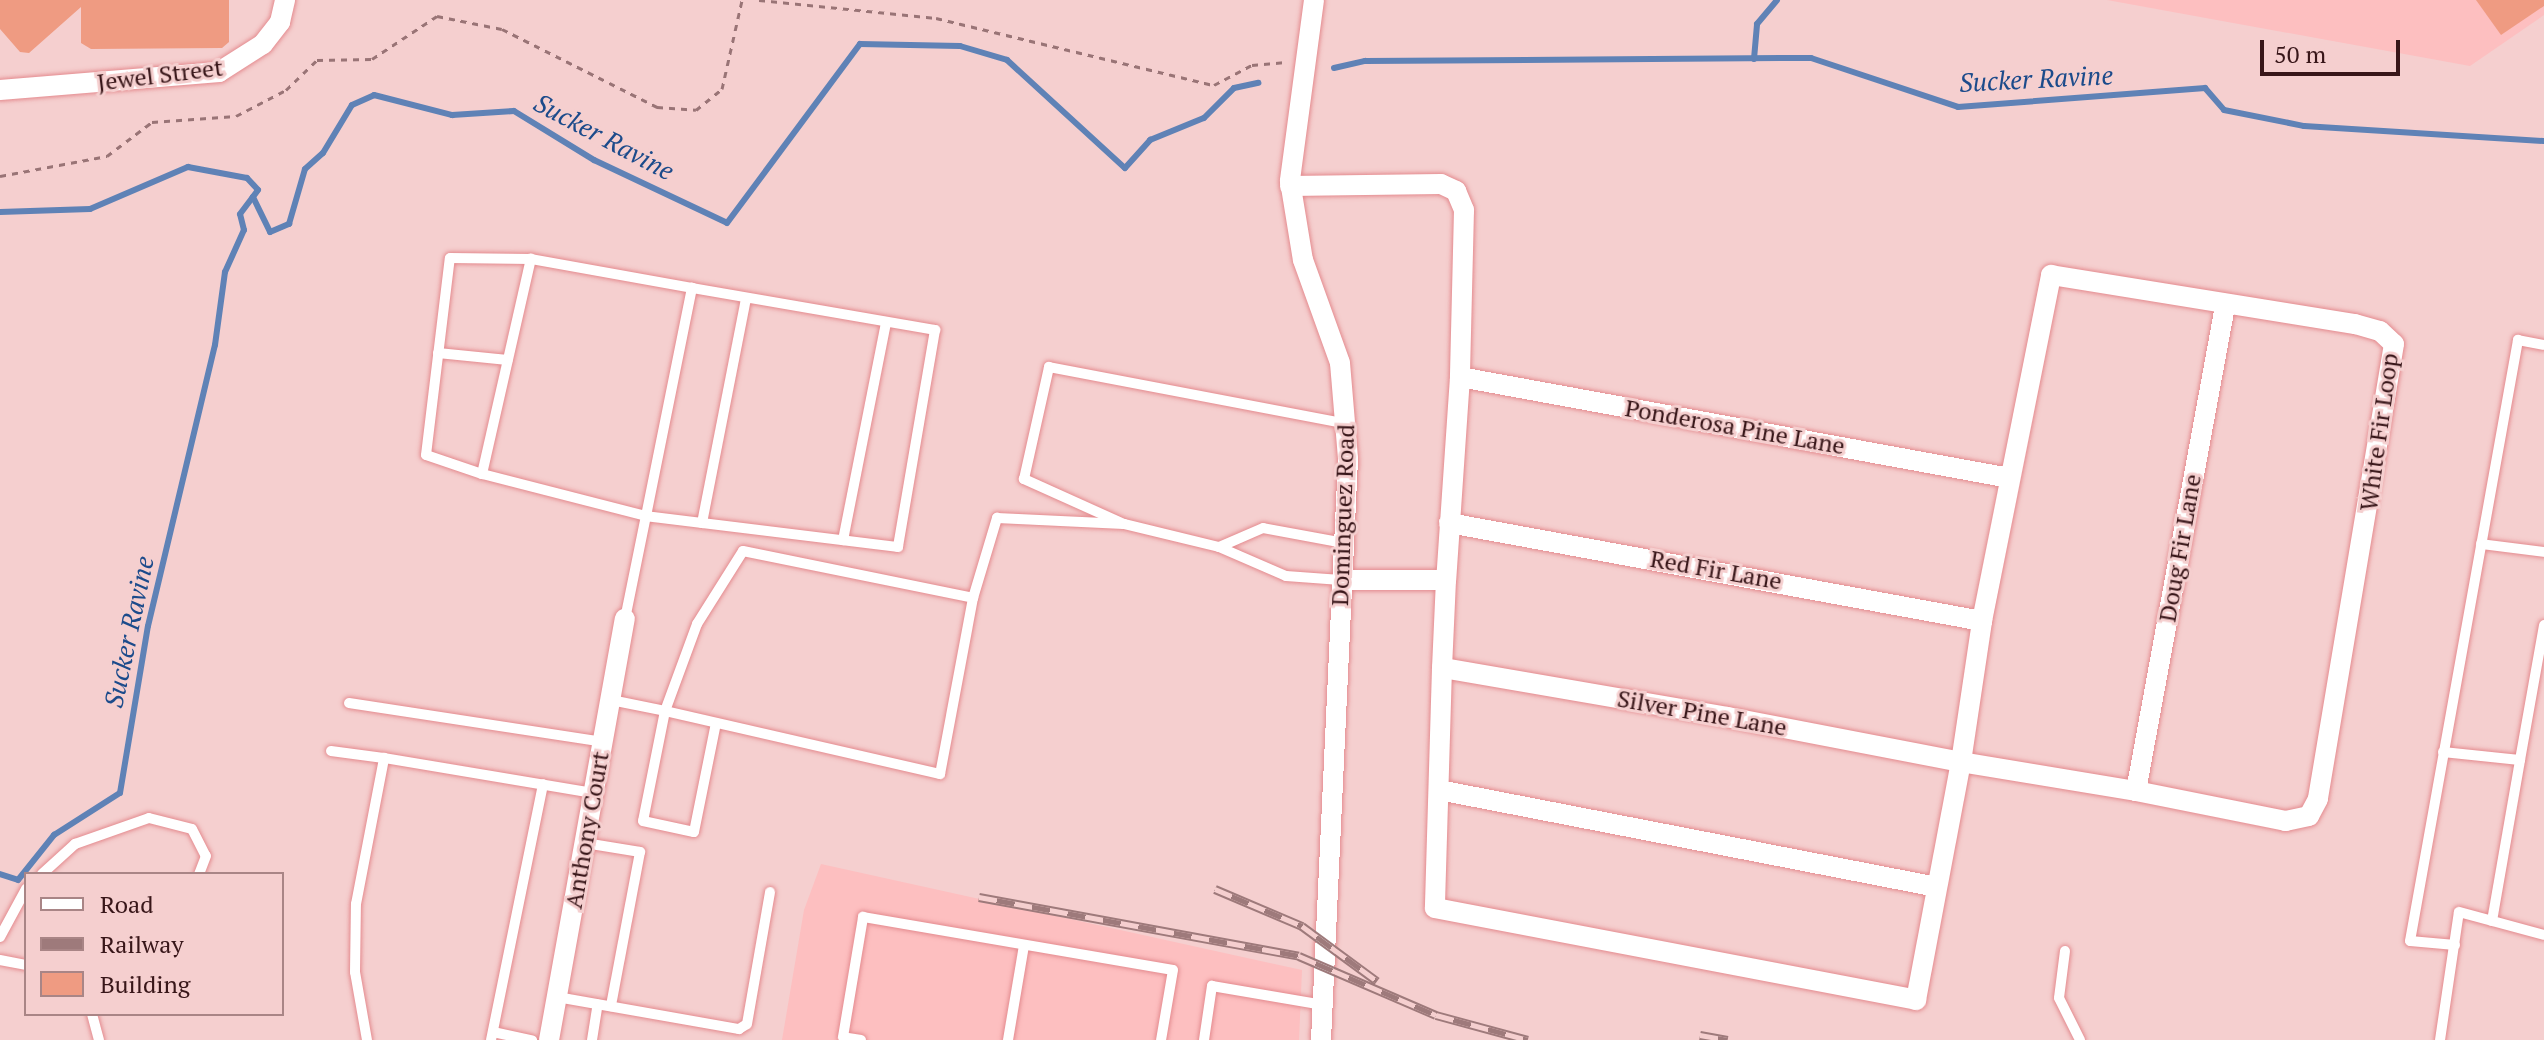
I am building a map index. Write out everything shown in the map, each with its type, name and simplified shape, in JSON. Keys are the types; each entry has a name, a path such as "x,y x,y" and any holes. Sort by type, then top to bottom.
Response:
{"street":[{"name":"Jewel Street","path":"0,90 219,72 263,44 280,22 285,0"},
{"name":"Dominguez Road","path":"1314,0 1302,64 1290,186 1303,260 1340,363 1348,424 1321,1040"},
{"path":"1290,186 1441,184 1456,191 1464,210 1460,377 1442,668 1435,908 1531,930 1916,1000 1961,762"},
{"name":"White Fir Loop","path":"2051,275 2225,305 2355,324 2380,331 2394,344 2318,799 2309,816 2286,821 2136,791 1961,762 1982,621 2051,275"},
{"name":"Doug Fir Lane","path":"2136,791 2225,305"},
{"name":"Ponderosa Pine Lane","path":"1460,377 2010,478"},
{"name":"Red Fir Lane","path":"1449,523 1982,621"},
{"path":"1341,580 1446,580"},
{"name":"Anthony Court","path":"549,1040 625,619"},
{"name":"Silver Pine Lane","path":"1442,668 1961,762"},
{"path":"1439,790 1937,887"}],"lane":[{"path":"450,258 531,259 935,330 898,547 646,516 482,474 426,455 450,258"},
{"path":"482,474 531,259"},
{"path":"625,619 692,288"},
{"path":"702,523 746,298"},
{"path":"843,540 886,322"},
{"path":"2455,945 2410,941 2518,340 2544,345"},
{"path":"438,353 508,360"},
{"path":"1341,580 1286,576 1219,547 1124,524 1024,479 1049,367 1348,424"},
{"path":"611,700 940,774 973,598 997,518 1124,524"},
{"path":"1219,547 1263,528 1344,543"},
{"path":"2481,544 2544,552"},
{"path":"716,723 694,832 643,821 665,711 697,624 743,551 973,598"},
{"path":"2492,921 2544,625"},
{"path":"349,703 603,742"},
{"path":"331,751 594,793"},
{"path":"2443,752 2520,760"},
{"path":"367,1040 355,972 356,904 384,758"},
{"path":"532,1040 492,1036 543,784"},
{"path":"44,872 75,844 149,818 192,829 206,856 200,872"},
{"path":"585,843 640,852 611,1006"},
{"path":"557,997 739,1029 747,1024 770,892"},
{"path":"0,937 24,893"},
{"path":"2440,1040 2459,912 2544,935"},
{"path":"861,1040 843,1037 863,917 1173,970 1161,1040"},
{"path":"1008,1040 1024,945"},
{"path":"2065,951 2059,998 2080,1040"},
{"path":"0,960 24,965"},
{"path":"1204,1040 1212,986 1323,1005"},
{"path":"592,1040 598,1004"},
{"path":"93,1016 99,1040"}],"path":[{"path":"0,176 107,156 152,122 236,116 286,90 317,60 372,59 437,16 502,29 657,107 696,110 722,89 742,0"},
{"path":"759,0 936,18 1214,85 1252,65 1302,64"}],"shaded area":[{"path":"2107,0 2544,0 2544,15 2470,66"},
{"path":"821,864 1302,970 1299,1040 782,1040 804,910"}],"building":[{"path":"0,0 229,0 229,42 222,48 91,49 81,43 81,7 29,53 20,52 0,29"},
{"path":"2476,0 2544,0 2544,6 2501,35"}],"waterway":[{"path":"1754,59 1757,24 1777,0"},
{"name":"Sucker Ravine","path":"24,872 54,835 120,793 148,626 215,345 225,272 244,230 240,214 253,197 270,232 289,224 305,169 323,153 352,105 374,95 452,115 514,111 594,160 727,223 860,44 960,46 1007,60 1125,168 1150,140 1204,118 1234,88 1258,83"},
{"name":"Sucker Ravine","path":"1334,68 1365,61 1811,58 1958,107 2205,88 2224,110 2304,126 2544,141"},
{"path":"0,212 90,209 188,167 247,178 258,190 253,197"},
{"name":"Sucker Ravine","path":"0,874 18,880 24,872"}],"railway":[{"path":"1215,889 1302,926 1377,981"},
{"path":"979,897 1299,956 1436,1015 1528,1040"},
{"path":"1700,1035 1728,1040"}]}
